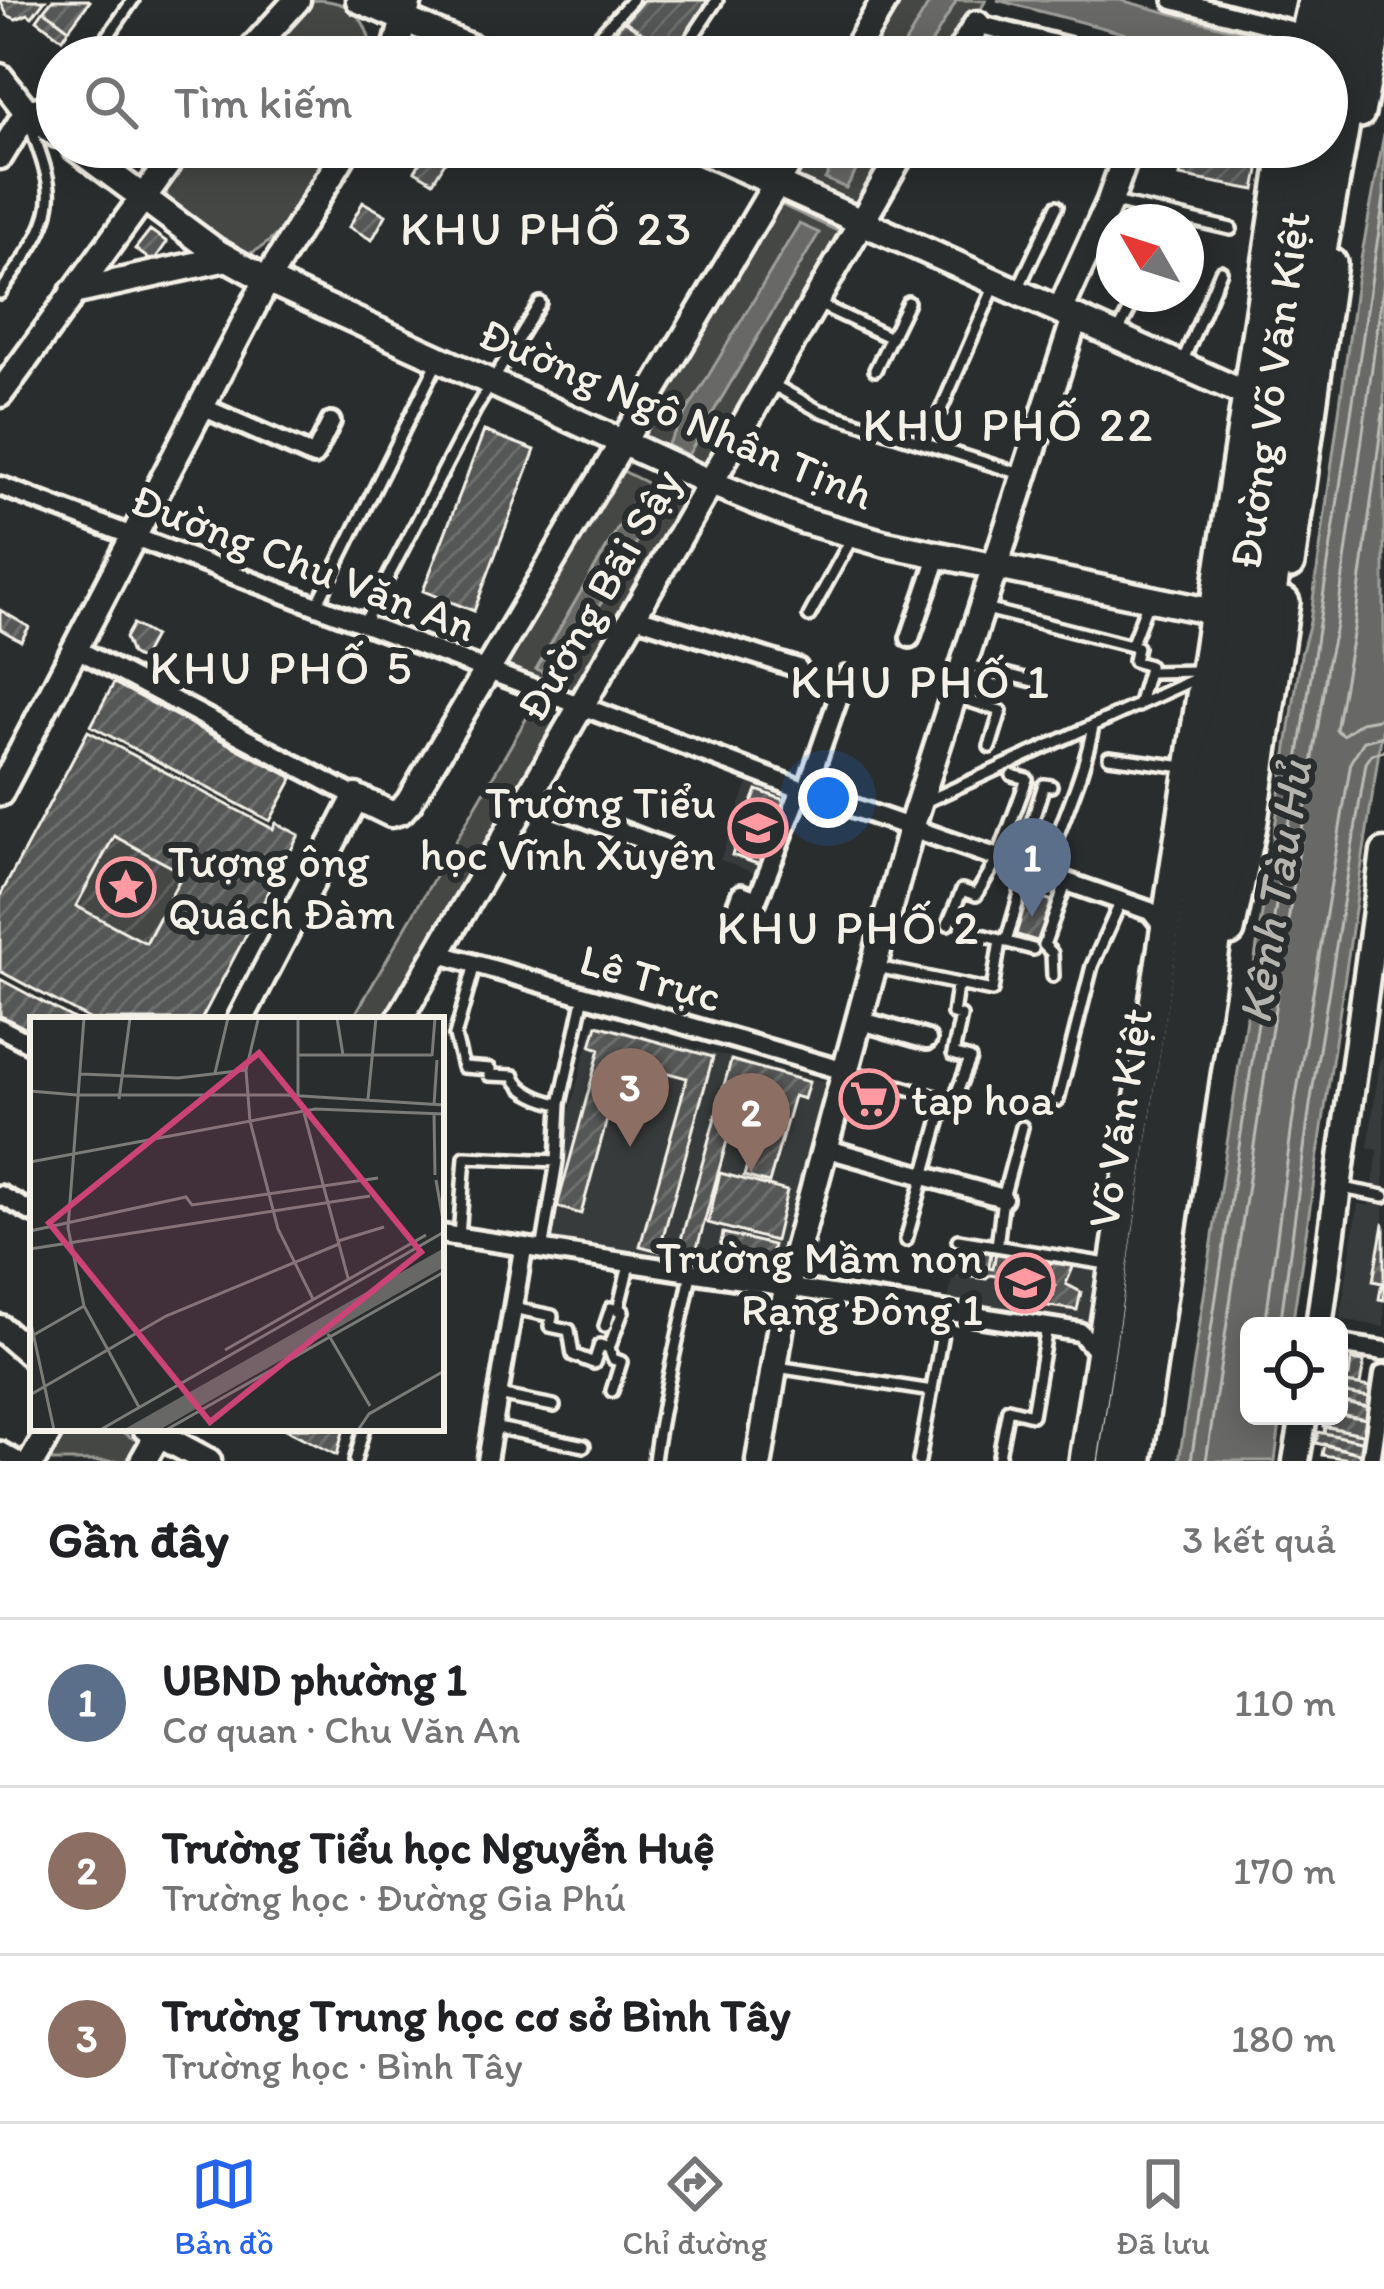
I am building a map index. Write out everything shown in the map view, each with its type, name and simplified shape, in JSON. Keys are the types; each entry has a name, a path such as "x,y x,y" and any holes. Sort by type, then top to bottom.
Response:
{"highway":[{"path":"1331,36 1339,0"},
{"name":"Đường Võ Văn Kiệt","path":"1348,101 1366,0"},
{"name":"Đường Võ Văn Kiệt","path":"1213,784 1308,168"},
{"name":"Đường Võ Văn Kiệt","path":"1213,784 1266,629 1304,347 1336,168"},
{"name":"Võ Văn Kiệt","path":"1114,1461 1213,784"},
{"name":"Võ Văn Kiệt","path":"1136,1461 1213,784"}],"main road":[{"path":"1304,36 1313,0"},
{"name":"Đường Võ Văn Kiệt","path":"1348,164 1383,0"},
{"name":"Đường Võ Văn Kiệt","path":"1213,784 1204,673 1283,168"},
{"name":"Đường Võ Văn Kiệt","path":"1161,913 1213,784 1347,168"},
{"name":"Võ Văn Kiệt","path":"1148,1461 1226,954 1213,784"},
{"name":"Võ Văn Kiệt","path":"1084,1461 1100,1355 1092,1326 1113,1265 1161,913"}],"street":[{"path":"264,36 297,0"},
{"path":"359,0 406,9 455,36"},
{"path":"864,36 885,0"},
{"path":"1173,0 1274,36"},
{"path":"969,36 977,23 1026,36"},
{"path":"0,77 36,119"},
{"path":"0,156 27,112 36,110"},
{"name":"Đường Ngô Nhân Tịnh","path":"104,168 144,197 162,224 267,280 802,520 853,536 1214,613"},
{"path":"0,394 165,168"},
{"path":"0,793 267,280 335,168"},
{"path":"741,168 1248,395"},
{"path":"75,648 396,814 406,807 786,168"},
{"name":"Đường Bãi Sậy","path":"401,1017 893,168"},
{"path":"759,1461 787,1287 915,816 1024,475 1067,314 1122,168"},
{"path":"73,292 227,258"},
{"path":"200,406 314,456 331,422"},
{"name":"Đường Chu Văn An","path":"0,486 803,790 915,816 997,860 1161,913"},
{"path":"910,638 939,554"},
{"path":"633,616 798,668"},
{"path":"735,910 741,894 757,900 846,676"},
{"path":"529,796 678,853"},
{"path":"242,1017 356,797"},
{"path":"1320,1317 1337,1186 1372,1026 1384,852"},
{"name":"Lê Trực","path":"437,953 845,1071"},
{"path":"859,1020 928,1040"},
{"path":"0,1028 30,1043"},
{"path":"824,1148 1003,1198"},
{"path":"0,1195 30,1211"},
{"path":"450,1235 1047,1327 1092,1326"},
{"path":"488,1461 513,1308 532,1250"},
{"path":"0,1328 30,1353"},
{"path":"1348,1346 1384,1352"},
{"path":"1371,1461 1379,1441 1384,1374"},
{"path":"1296,1461 1302,1425"},
{"path":"32,1461 49,1431"},
{"path":"143,1461 155,1431"},
{"path":"157,1431 208,1461"},
{"path":"0,1451 18,1461"}],"lane":[{"path":"108,36 133,0"},
{"path":"599,36 632,0"},
{"path":"694,36 717,0"},
{"path":"27,112 36,142"},
{"path":"0,293 41,228 49,202 44,168"},
{"path":"1110,201 1231,229"},
{"path":"940,412 1057,206"},
{"path":"1181,365 1221,271"},
{"path":"875,370 908,302"},
{"path":"364,623 492,382 540,303"},
{"path":"815,303 891,338"},
{"path":"1116,336 1129,312"},
{"path":"317,605 440,359"},
{"path":"769,382 818,410 1024,475"},
{"path":"809,616 853,536"},
{"path":"1131,646 1149,599"},
{"path":"981,607 1137,647 1134,662 1149,666 1138,706"},
{"path":"963,663 1033,681"},
{"path":"1148,672 1204,673"},
{"path":"915,816 1204,673"},
{"path":"953,696 1001,710 990,747"},
{"path":"1029,870 1087,760 1093,726"},
{"path":"1109,757 1213,784"},
{"path":"947,924 962,890 976,895 997,860 1027,779 1012,775"},
{"path":"874,966 992,991 1003,941 1029,870 1044,785 1051,787"},
{"path":"1053,976 1052,953 1044,945 1066,884"},
{"path":"1058,1100 1092,966 1120,901"},
{"path":"974,934 1033,950"},
{"path":"475,964 454,1036 463,1066 490,1069 489,1076 514,1076 517,1085 543,1101 560,1104"},
{"path":"845,1071 953,1102 970,1059 953,1054 961,1016 952,1014 957,986"},
{"path":"532,1250 557,1161 560,1104 584,995"},
{"path":"906,1240 940,1119"},
{"path":"997,1246 1003,1198 1022,1126"},
{"path":"450,1235 465,1157 557,1161"},
{"path":"1337,1186 1384,1196"},
{"path":"958,1240 1113,1265"},
{"path":"618,1310 629,1265"},
{"path":"654,1461 662,1393 671,1378 691,1274"},
{"path":"513,1308 552,1316 550,1325 570,1327 572,1355 594,1363 600,1345 609,1348"},
{"path":"605,1326 611,1309 623,1311 609,1348 613,1359 621,1362 612,1391"},
{"path":"920,1461 946,1311"},
{"path":"998,1461 1008,1409 1032,1414 1047,1327"},
{"path":"774,1366 932,1391"},
{"path":"498,1395 554,1406"},
{"path":"493,1427 584,1446"},
{"path":"355,1461 363,1431"}],"shaded area":[{"path":"313,0 339,3 356,14 368,36 278,36 303,5"},
{"path":"894,0 986,0 965,36 873,36"},
{"path":"175,168 318,168 285,224 261,248 246,255 226,250 170,207 168,183"},
{"path":"797,168 888,168 865,207 793,175"},
{"path":"777,203 848,236 710,467 642,434"},
{"path":"621,470 689,504 575,694 507,666"},
{"path":"533,707 560,718 388,1017 354,1017"},
{"name":"Trường Tiểu học Vĩnh Xuyên","path":"750,778 797,795 767,878 720,860"},
{"path":"114,836 183,873 146,943 76,906"},
{"path":"594,1022 830,1083 778,1276 534,1239"},
{"path":"1384,1057 1384,1327 1340,1317 1358,1204 1369,1206 1372,1193 1378,1150 1368,1147"},
{"name":"Trường Mầm non Rạng Đông 1","path":"958,1240 1102,1263 1091,1325 948,1302"},
{"path":"58,1431 120,1431 144,1445 134,1461 41,1461"}],"water":[{"path":"931,0 957,0 936,36 910,36"},
{"path":"997,0 1120,0 1256,36 1134,36"},
{"name":"Kênh Tàu Hủ","path":"1384,134 1384,718 1293,1317 1240,1317 1240,1425 1280,1425 1275,1461 1179,1461 1301,655 1310,622 1357,281"},
{"path":"832,168 858,168 846,188 825,179"},
{"path":"799,224 819,233 688,455 667,445"},
{"path":"640,490 661,501 557,678 536,669"}],"building":[{"path":"0,0 45,0 32,17 16,19 7,15"},
{"path":"52,0 90,1 69,29 44,10"},
{"path":"643,0 710,0 686,36 647,36 625,21"},
{"path":"44,10 69,29 58,36 37,20"},
{"path":"623,20 647,36 613,36"},
{"path":"417,168 441,168 433,182"},
{"path":"1182,168 1259,170 1255,190 1180,176"},
{"path":"363,202 386,215 372,240 349,227"},
{"path":"150,230 167,242 153,262 135,249"},
{"path":"484,431 535,450 474,611 423,591"},
{"path":"0,610 29,627 21,641 0,629"},
{"path":"133,624 154,636 141,660 131,654 125,638"},
{"path":"114,683 293,778 270,821 91,726"},
{"path":"88,731 273,829 276,823 299,835 203,1017 85,1017 0,971 0,896","holes":["114,836 183,873 146,943 76,906"]},
{"path":"757,790 787,801 763,866 732,855"},
{"path":"1024,892 1053,901 1040,942 1011,933"},
{"path":"0,979 70,1017 30,1017 30,1041 0,1025"},
{"path":"597,1025 713,1057 659,1251 640,1246 687,1078 623,1061 581,1214 557,1207 600,1049 591,1046"},
{"path":"731,1060 809,1082 804,1099 794,1096 769,1183 744,1176 768,1091 743,1084 694,1259 677,1254"},
{"path":"720,1173 787,1191 775,1241 708,1223"},
{"path":"1383,1224 1384,1300 1379,1299 1382,1283 1373,1281"},
{"path":"723,1233 773,1245 768,1268 718,1256"},
{"path":"997,1246 1048,1254 1043,1278 1047,1278 1050,1262 1074,1265 1066,1284 1081,1292 1077,1310 1041,1305 1043,1295 1053,1296 1055,1286 960,1275 966,1248 991,1252 989,1268 993,1269"},
{"path":"1351,1360 1364,1362 1360,1385 1348,1383"},
{"path":"1348,1383 1377,1388 1376,1398 1348,1393"},
{"path":"1348,1393 1376,1398 1374,1408 1348,1403"},
{"path":"1348,1403 1374,1408 1372,1420 1348,1416"},
{"path":"1348,1416 1372,1420 1371,1436 1323,1426 1348,1425"},
{"path":"1325,1426 1371,1436 1370,1443 1324,1433"},
{"path":"289,1431 343,1431 337,1455"},
{"path":"1318,1432 1370,1443 1367,1455 1316,1443"},
{"path":"1324,1444 1367,1455 1365,1461 1322,1455"}],"place":[{"name":"Trường Tiểu học Vĩnh Xuyên","path":"758,828"},
{"name":"Tượng ông Quách Đàm","path":"126,887"},
{"name":"UBND phường 1","path":"1032,917"},
{"name":"tap hoa","path":"869,1099"},
{"name":"Trường Trung học cơ sở Bình Tây","path":"630,1147"},
{"name":"Trường Tiểu học Nguyễn Huệ","path":"751,1172"},
{"name":"Trường Mầm non Rạng Đông 1","path":"1025,1283"}],"district":[{"name":"KHU PHỐ 23","path":"547,228"},
{"name":"KHU PHỐ 22","path":"1009,424"},
{"name":"KHU PHỐ 5","path":"282,667"},
{"name":"KHU PHỐ 1","path":"921,681"},
{"name":"KHU PHỐ 2","path":"849,927"}]}
